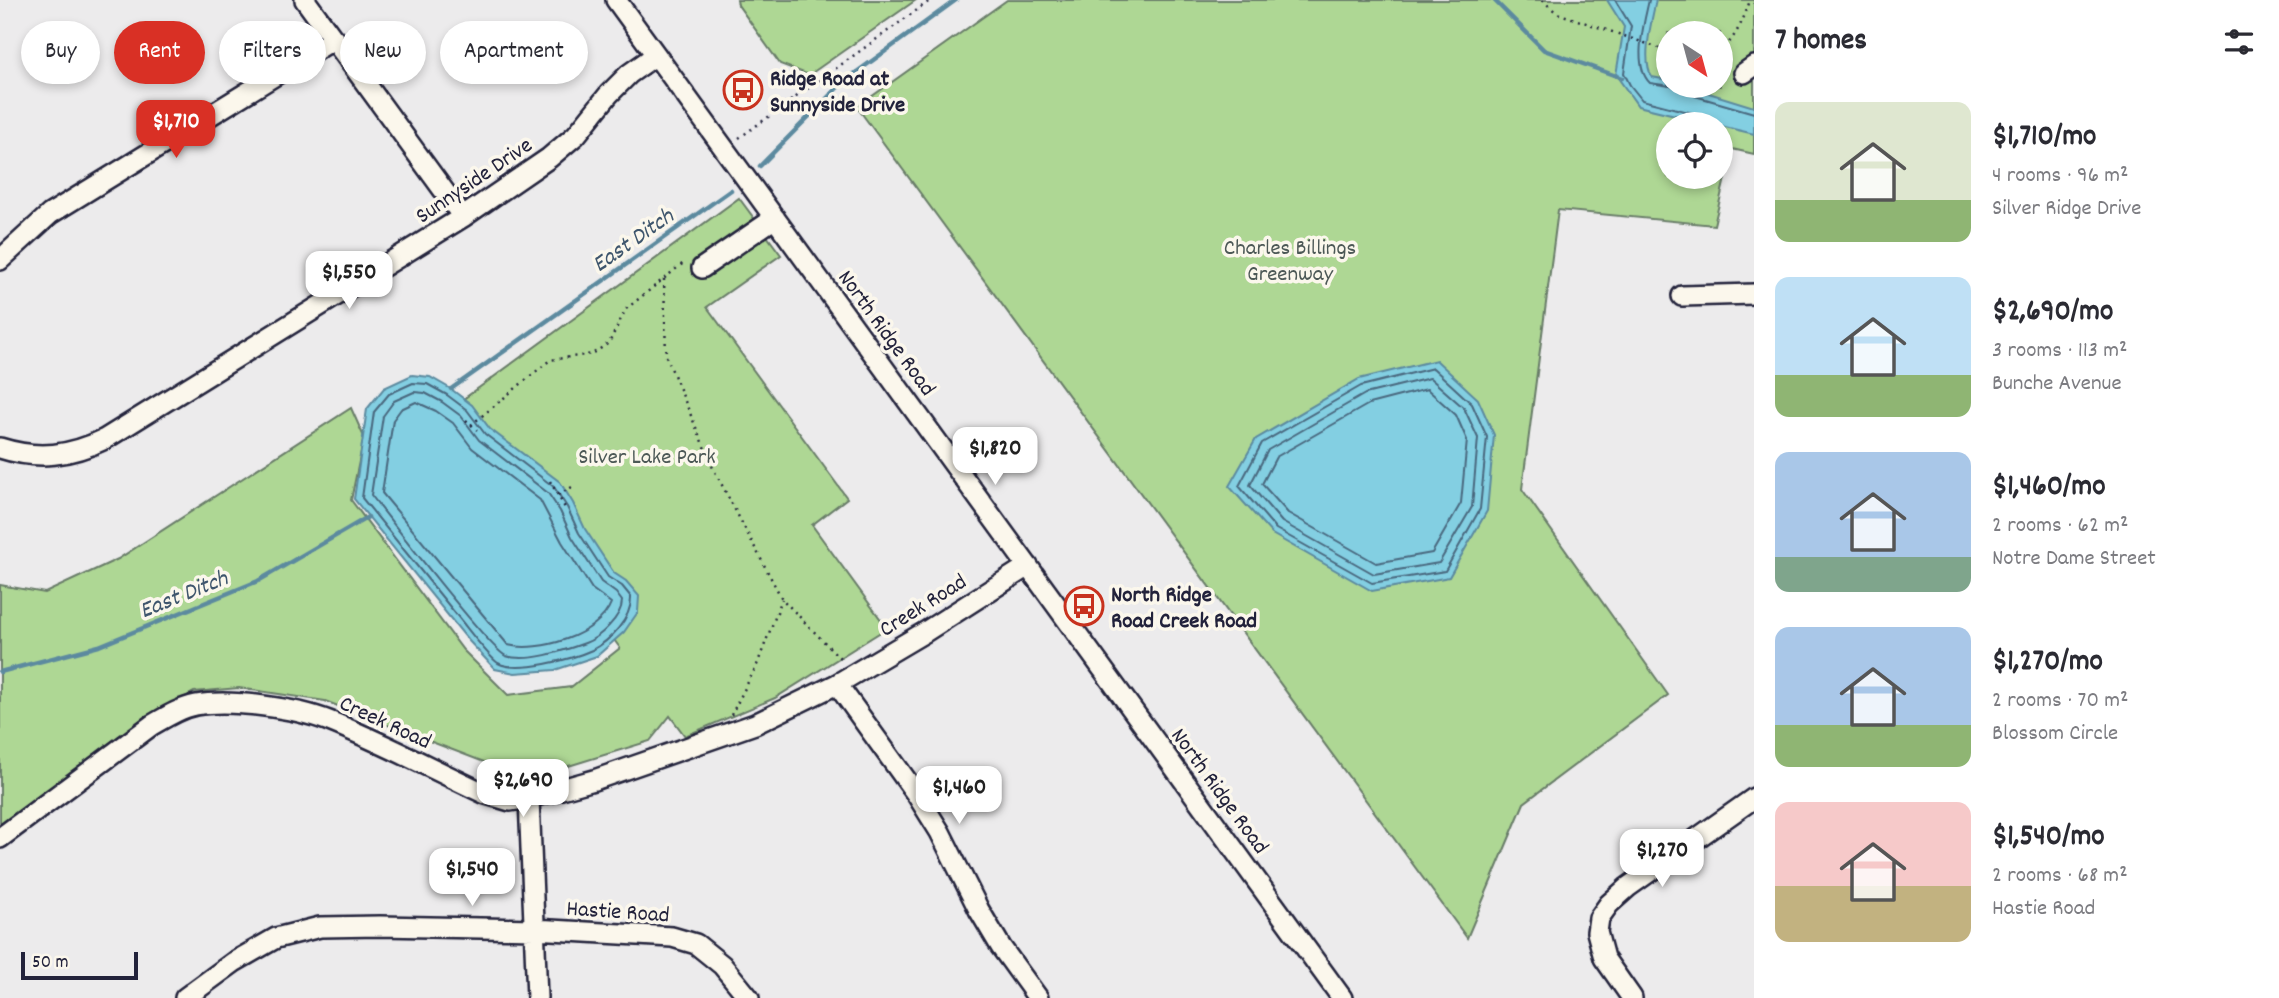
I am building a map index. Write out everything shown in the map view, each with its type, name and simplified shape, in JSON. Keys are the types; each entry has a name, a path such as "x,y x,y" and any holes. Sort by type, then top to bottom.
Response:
{"street":[{"path":"305,0 463,217"},
{"name":"North Ridge Road","path":"616,0 1342,998"},
{"path":"0,260 50,214 334,39"},
{"name":"Sunnyside Drive","path":"0,448 47,456 88,447 105,439 463,217 550,158 576,135 629,74 656,55"},
{"path":"695,264 775,218"},
{"path":"1682,296 1754,294"},
{"name":"Creek Road","path":"0,838 152,725 184,709 216,703 252,705 328,720 485,794 510,800 529,798 594,780 755,724 837,684 925,632 1027,566"},
{"path":"837,684 917,795 940,832 984,919 1038,998"},
{"path":"529,798 537,998"},
{"path":"1632,998 1604,958 1597,932 1599,918 1608,904 1628,887 1754,798"},
{"name":"Hastie Road","path":"185,998 261,945 304,930 380,926 534,929 672,937 696,944 722,965 749,998"}],"path":[{"path":"736,140 930,0"},
{"path":"1542,0 1557,13 1656,47"},
{"path":"1733,37 1750,0"},
{"path":"471,425 550,360 592,354 609,344 626,309 664,279 695,264"},
{"path":"664,279 666,356 713,468 782,599 841,657"},
{"path":"466,421 477,430"},
{"path":"550,481 565,508"},
{"path":"558,495 574,486"},
{"path":"720,737 757,665 782,599"}],"green space":[{"path":"737,0 916,0 809,75 780,64"},
{"name":"Charles Billings Greenway","path":"1007,0 1754,0 1754,154 1733,149 1733,112 1656,112 1656,189 1723,189 1714,225 1558,210 1522,489 1668,695 1524,803 1467,938 857,107"},
{"name":"Silver Lake Park","path":"739,198 781,255 707,307 847,498 812,525 887,628 775,698 685,736 670,716 650,741 549,772 497,767 325,701 239,688 194,692 146,718 0,826 0,585 45,593 118,559 351,408 364,437 351,500 463,650 508,695 571,687 620,648 447,411"}],"water":[{"path":"1607,0 1656,0 1647,60 1652,77 1656,78 1656,98 1725,98 1754,107 1754,134 1733,129 1733,112 1663,112 1638,106 1616,75 1624,27"},
{"path":"1436,360 1478,399 1494,435 1487,511 1449,577 1372,591 1272,534 1229,486 1256,439 1359,379"},
{"path":"412,375 430,377 451,389 472,405 490,429 560,482 585,529 614,573 626,581 639,596 638,612 624,632 597,656 555,670 515,673 495,669 468,640 354,499 367,409 384,388"}],"waterway":[{"name":"East Ditch","path":"760,166 843,82 956,0"},
{"path":"1494,0 1544,50 1622,78"},
{"name":"East Ditch","path":"451,389 731,190"},
{"name":"East Ditch","path":"0,672 99,646 258,581 368,517"}],"place":[{"name":"Ridge Road at Sunnyside Drive","path":"743,90"},
{"name":"North Ridge Road Creek Road","path":"1084,606"}]}
